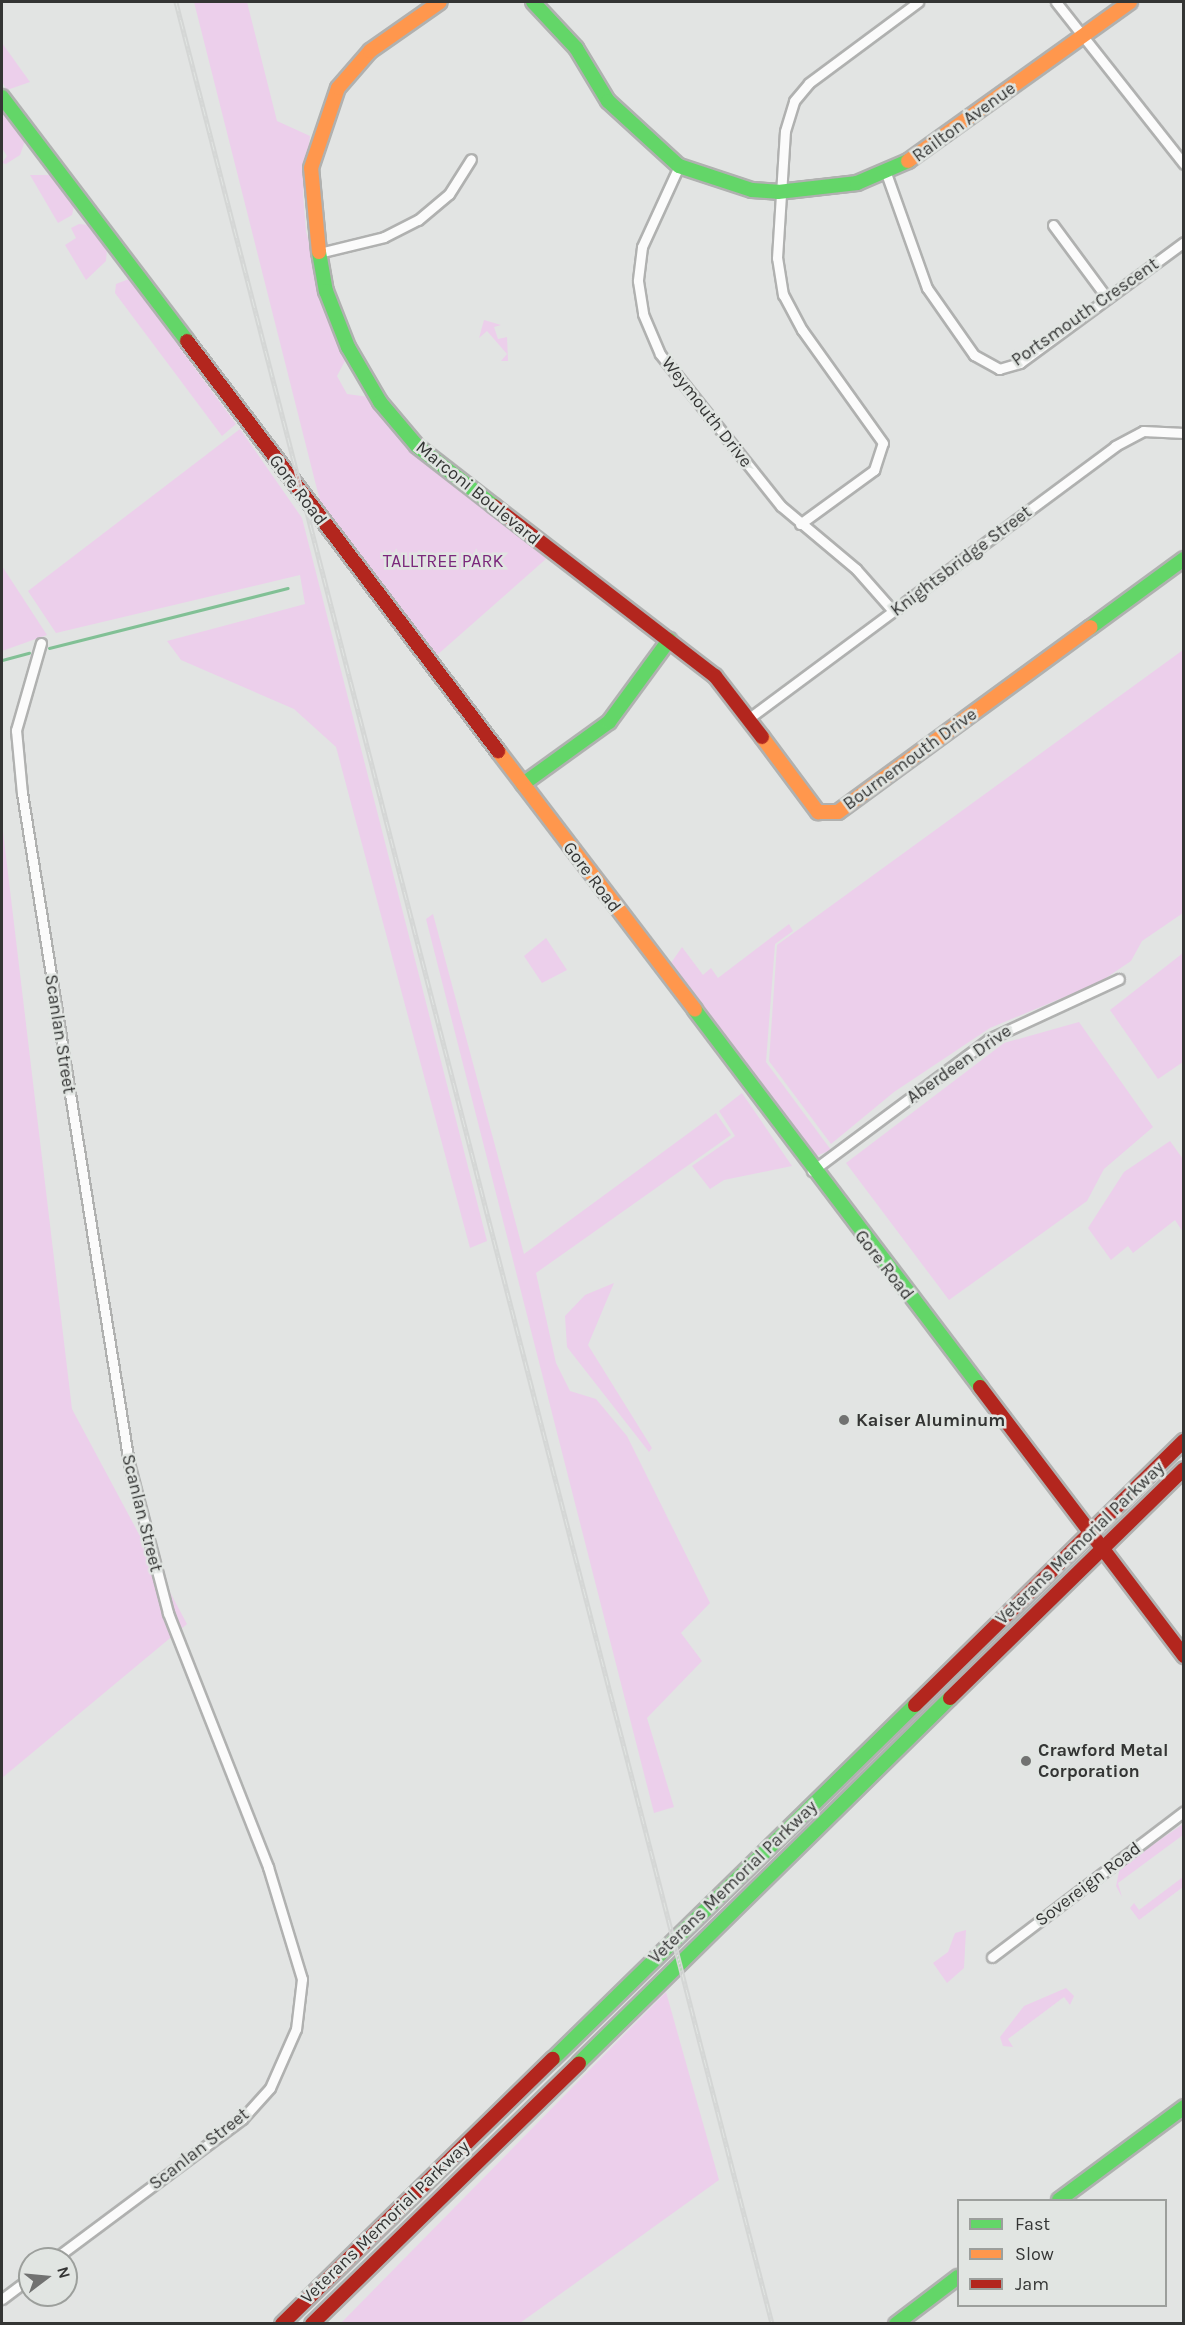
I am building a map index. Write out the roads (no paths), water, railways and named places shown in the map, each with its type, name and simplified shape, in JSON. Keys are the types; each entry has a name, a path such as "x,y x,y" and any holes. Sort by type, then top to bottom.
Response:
{"main road":[{"name":"Marconi Boulevard","path":"440,2 370,51 338,88 311,168 319,253 348,347 380,402 417,446 669,640"},
{"name":"Railton Avenue","path":"533,2 576,48 608,101 679,166 752,190 778,192 824,189 886,173 918,157 1130,2"},
{"name":"Gore Road","path":"2,97 523,784 812,1172 1184,1656"},
{"name":"Bournemouth Drive","path":"669,640 715,676 811,805 818,812 838,812 1184,559"},
{"path":"523,784 609,722 669,640"},
{"name":"Veterans Memorial Parkway","path":"282,2324 1184,1441"},
{"name":"Veterans Memorial Parkway","path":"312,2324 1184,1469"},
{"path":"1060,2199 1184,2107"},
{"path":"896,2324 957,2278"}],"street":[{"path":"800,524 874,471 883,442 802,330 783,295 777,258 778,192 794,101 808,83 918,2"},
{"path":"1056,2 1080,38 1184,164"},
{"path":"319,253 384,237 418,220 449,194 471,159"},
{"name":"Weymouth Drive","path":"679,166 642,247 638,281 643,314 660,354 800,524 856,569 893,611"},
{"name":"Portsmouth Crescent","path":"886,173 927,288 984,365 999,369 1020,363 1184,242"},
{"path":"1053,225 1107,298"},
{"name":"Knightsbridge Street","path":"748,719 1115,446 1143,431 1184,433"},
{"name":"Scanlan Street","path":"42,643 16,730 22,793 129,1462 168,1613 268,1867 302,1979 296,2029 270,2088 242,2119 70,2247"},
{"name":"Aberdeen Drive","path":"812,1172 989,1039 1119,979"},
{"name":"Sovereign Road","path":"992,1957 1184,1811"},
{"path":"2,2299 18,2287"}],"waterway":[{"path":"49,648 288,588"},
{"path":"2,660 29,653"}],"railway":[{"path":"176,2 772,2324"}],"place":[{"name":"Kaiser Aluminum","path":"844,1420"},
{"name":"Crawford Metal Corporation","path":"1026,1761"}],"park label":[{"name":"TALLTREE PARK","path":"443,561"}]}
